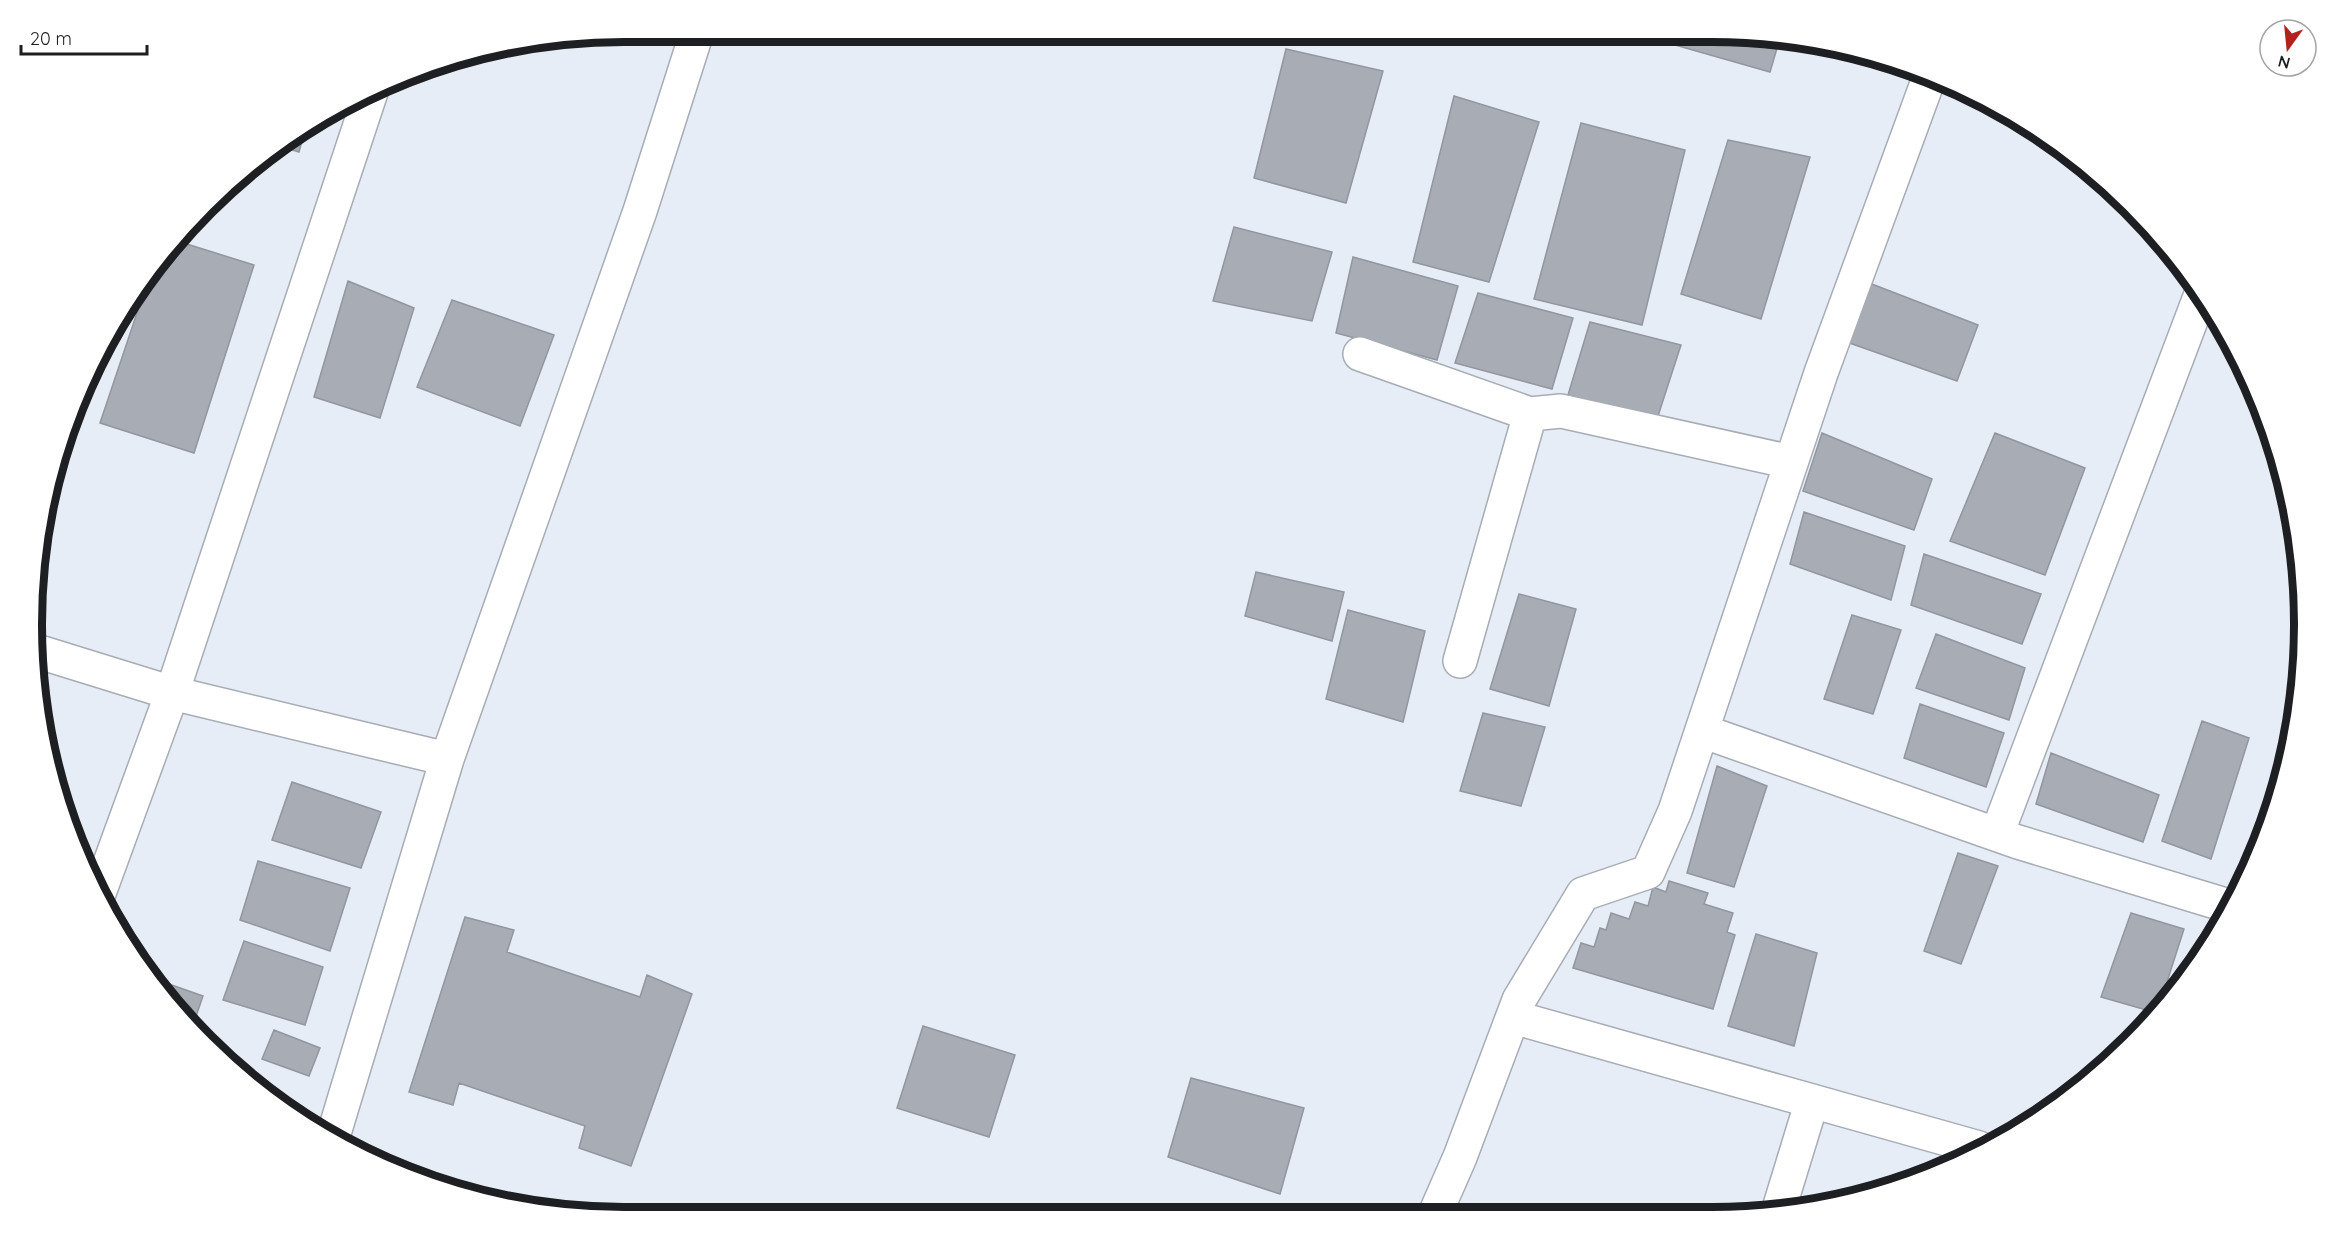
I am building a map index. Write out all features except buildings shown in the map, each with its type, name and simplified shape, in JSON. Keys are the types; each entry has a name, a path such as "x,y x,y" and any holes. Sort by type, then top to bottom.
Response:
{"street":[{"path":"335,1130 447,759 640,212 694,42"},
{"path":"1438,1207 1460,1157 1519,1000 1583,894 1648,872 1675,811 1821,373 1927,83"},
{"path":"103,884 172,693 368,102"},
{"path":"1997,834 2197,303"},
{"path":"1359,354 1530,414 1560,411 1791,462"},
{"path":"1460,661 1530,414"},
{"path":"43,653 172,693 447,759"},
{"path":"1702,731 1997,834 2222,904"},
{"path":"1513,1017 1971,1146"},
{"path":"1781,1203 1812,1101"}]}
